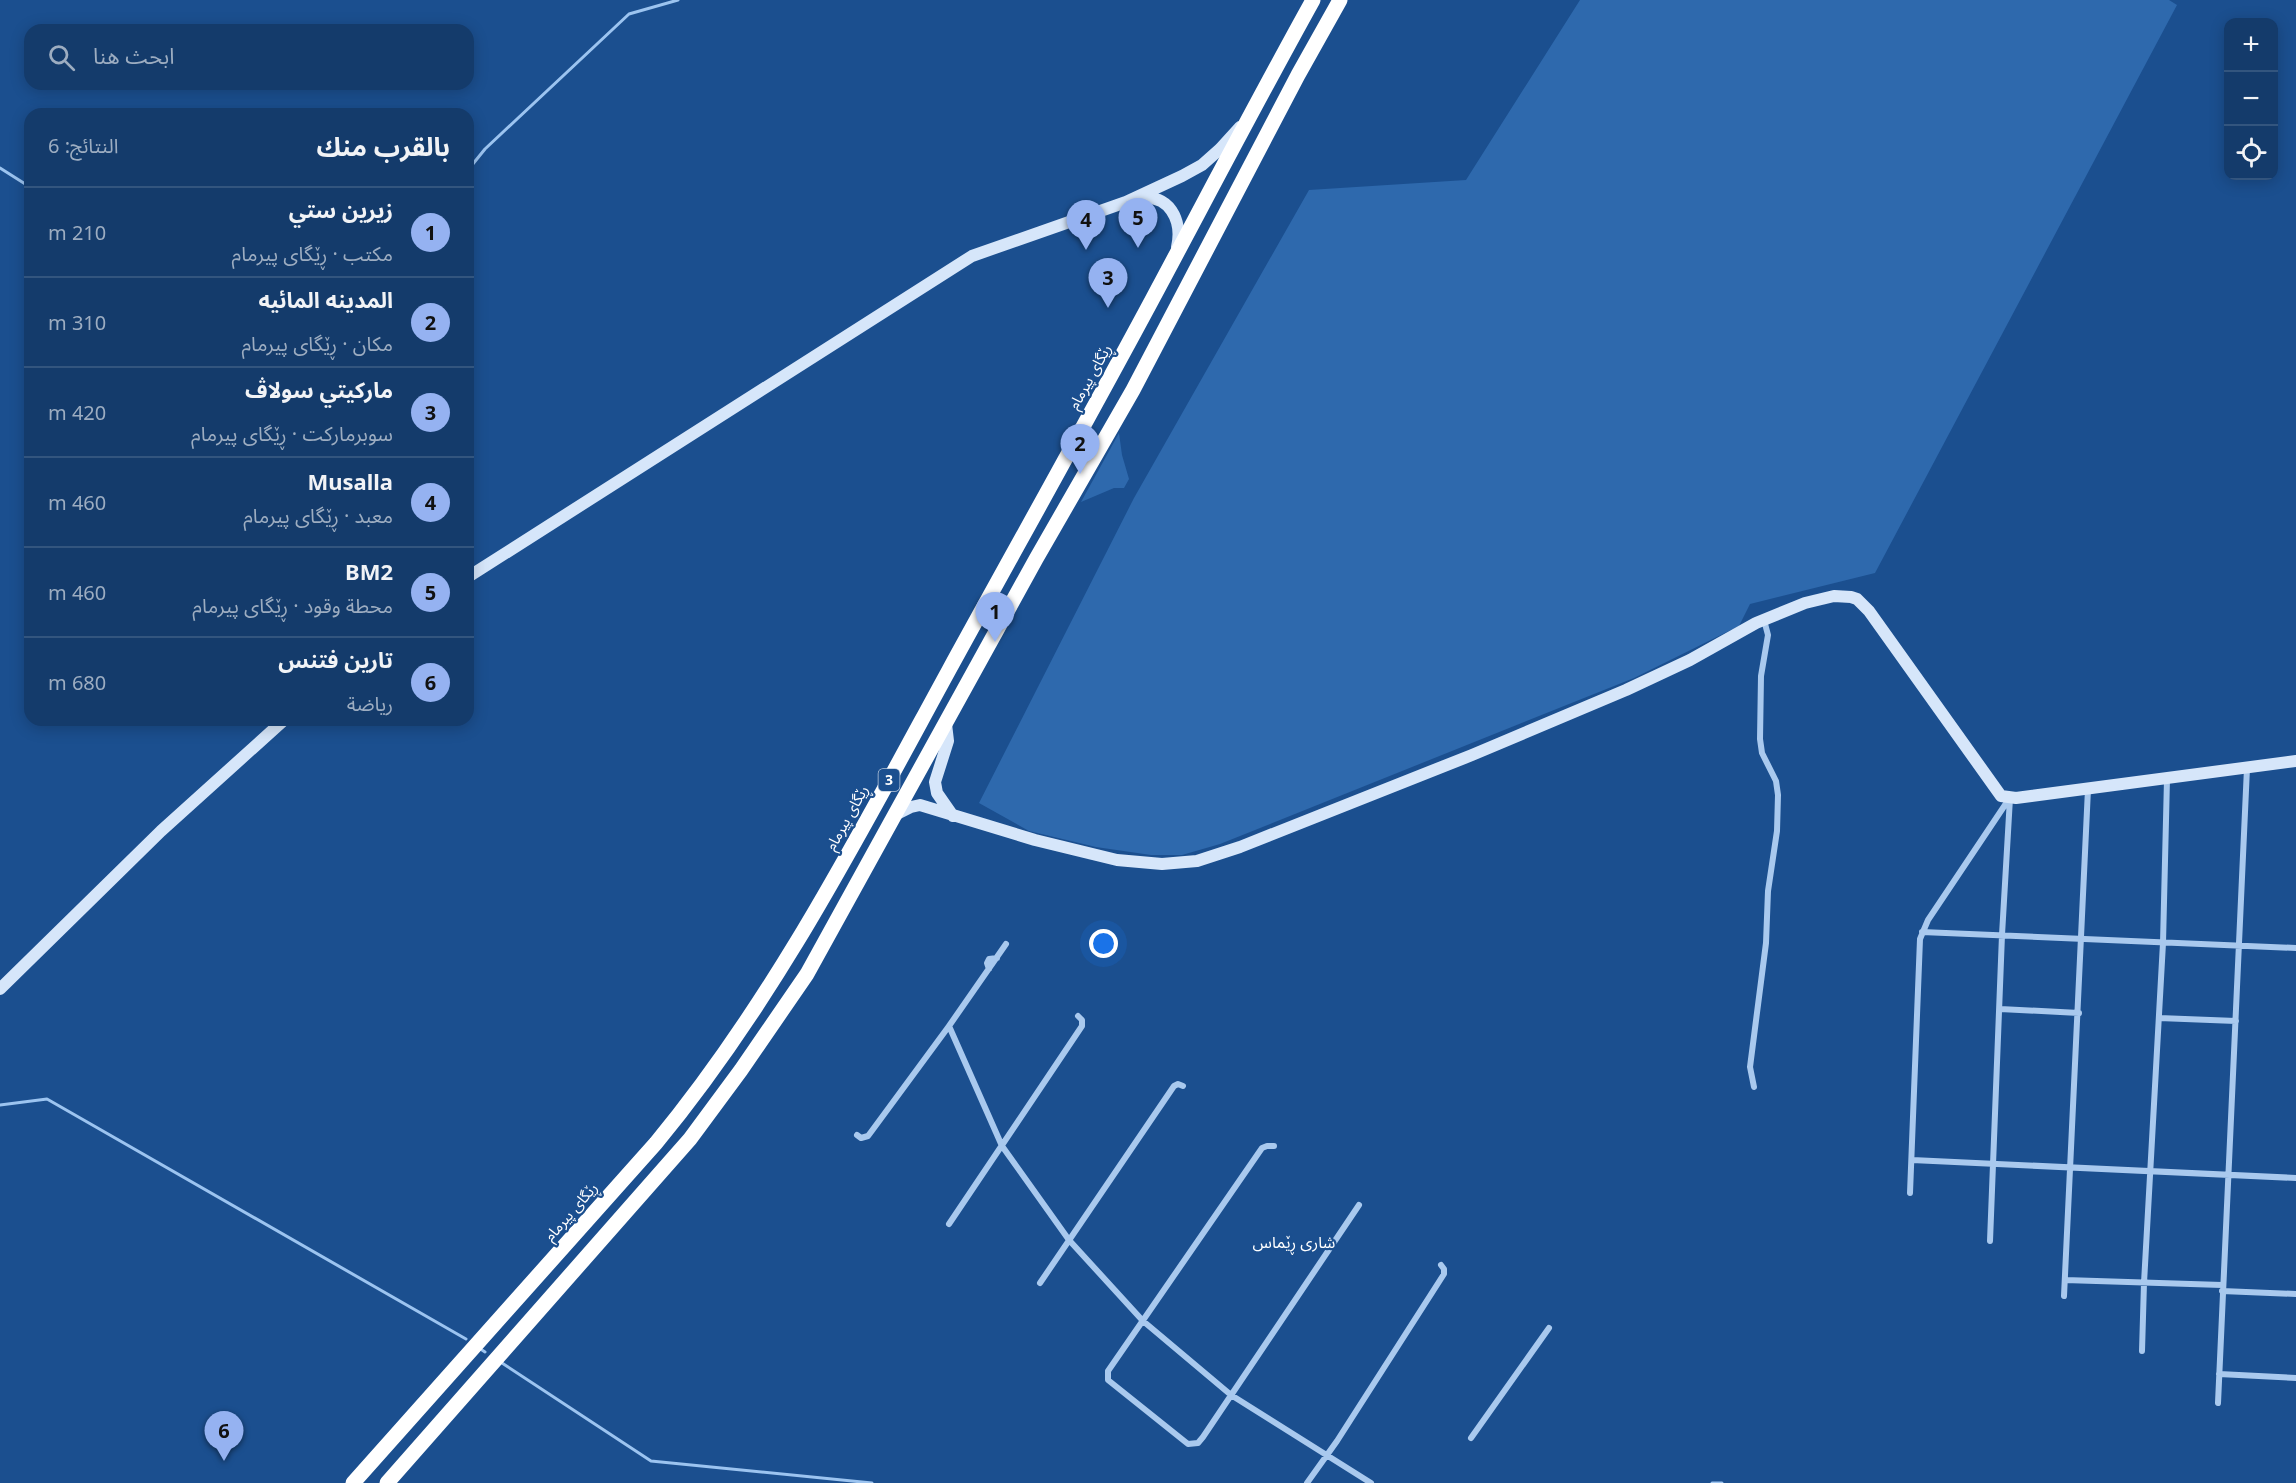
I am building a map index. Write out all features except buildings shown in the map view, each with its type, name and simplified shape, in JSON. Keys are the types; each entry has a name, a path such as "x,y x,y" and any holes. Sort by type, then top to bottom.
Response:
{"highway":[{"name":"ڕێگای پیرمام","path":"353,1483 656,1143 695,1095 786,962 848,854 1078,435 1313,0"},
{"name":"3","path":"387,1483 690,1139 807,974 1036,559 1105,440 1340,0"},
{"path":"1078,435 1105,440"}],"street":[{"path":"474,573 972,256 1126,202 1202,165 1220,149 1248,117"},
{"path":"1126,202 1144,198 1155,199 1166,204 1174,213 1179,224 1180,236 1175,257"},
{"path":"895,815 920,805 1035,840 1117,860 1162,864 1197,861 1240,847 1472,755 1626,690 1764,620 1826,597 1857,599 1869,611 2001,796 2010,798 2088,789 2296,761"},
{"path":"1754,1087 1750,1067 1766,943 1768,891 1777,831 1778,795 1776,781 1762,753 1760,739 1761,676 1768,635 1764,620"},
{"path":"946,724 948,741 935,782 937,793 953,816"},
{"path":"0,989 161,831 277,726"},
{"path":"2218,1403 2247,768"},
{"path":"2142,1351 2163,943 2166,778"},
{"path":"2064,1296 2088,789"},
{"path":"1910,1193 1919,947 1922,932 2010,798"},
{"path":"1990,1241 2002,935 2010,798"},
{"path":"1922,932 2296,948"},
{"path":"857,1136 861,1138 868,1136 1006,944"},
{"path":"2000,1009 2079,1013"},
{"path":"949,1224 1082,1026 1082,1020 1078,1016"},
{"path":"2159,1018 2236,1021"},
{"path":"949,1026 1002,1146 1069,1240 1143,1321 1231,1395 1371,1483"},
{"path":"1040,1283 1174,1086 1178,1084 1183,1086"},
{"path":"1274,1146 1262,1148 1108,1371 1108,1380 1188,1444 1198,1443 1359,1205"},
{"path":"1912,1160 2296,1178"},
{"path":"1307,1483 1444,1274 1441,1265"},
{"path":"2065,1280 2144,1282 2296,1294"},
{"path":"1471,1438 1549,1328"},
{"path":"2219,1374 2296,1378"}],"shaded area":[{"path":"1580,0 2169,0 2177,5 1875,573 1750,604 1739,626 1634,678 1220,844 1182,855 1151,855 1096,847 1029,831 979,803 1134,498 1309,190 1466,180"},
{"path":"1119,433 1129,479 1124,488 1114,488 1081,502"}],"waterway":[{"path":"474,163 485,149 629,14 678,0"},
{"path":"0,168 24,183"},
{"path":"0,1105 47,1099 466,1339"},
{"path":"502,1363 651,1461 872,1483"},
{"path":"1712,1483 1722,1483"}],"place":[{"name":"BM2","path":"1138,248"},
{"name":"Musalla","path":"1086,250"},
{"name":"ماركيتي سولاڤ","path":"1108,308"},
{"name":"المدينه المائيه","path":"1080,474"},
{"name":"زيرين ستي","path":"995,642"},
{"name":"تارين فتنس","path":"224,1461"}],"district":[{"name":"شاری ڕێماس","path":"1294,1242"}]}
